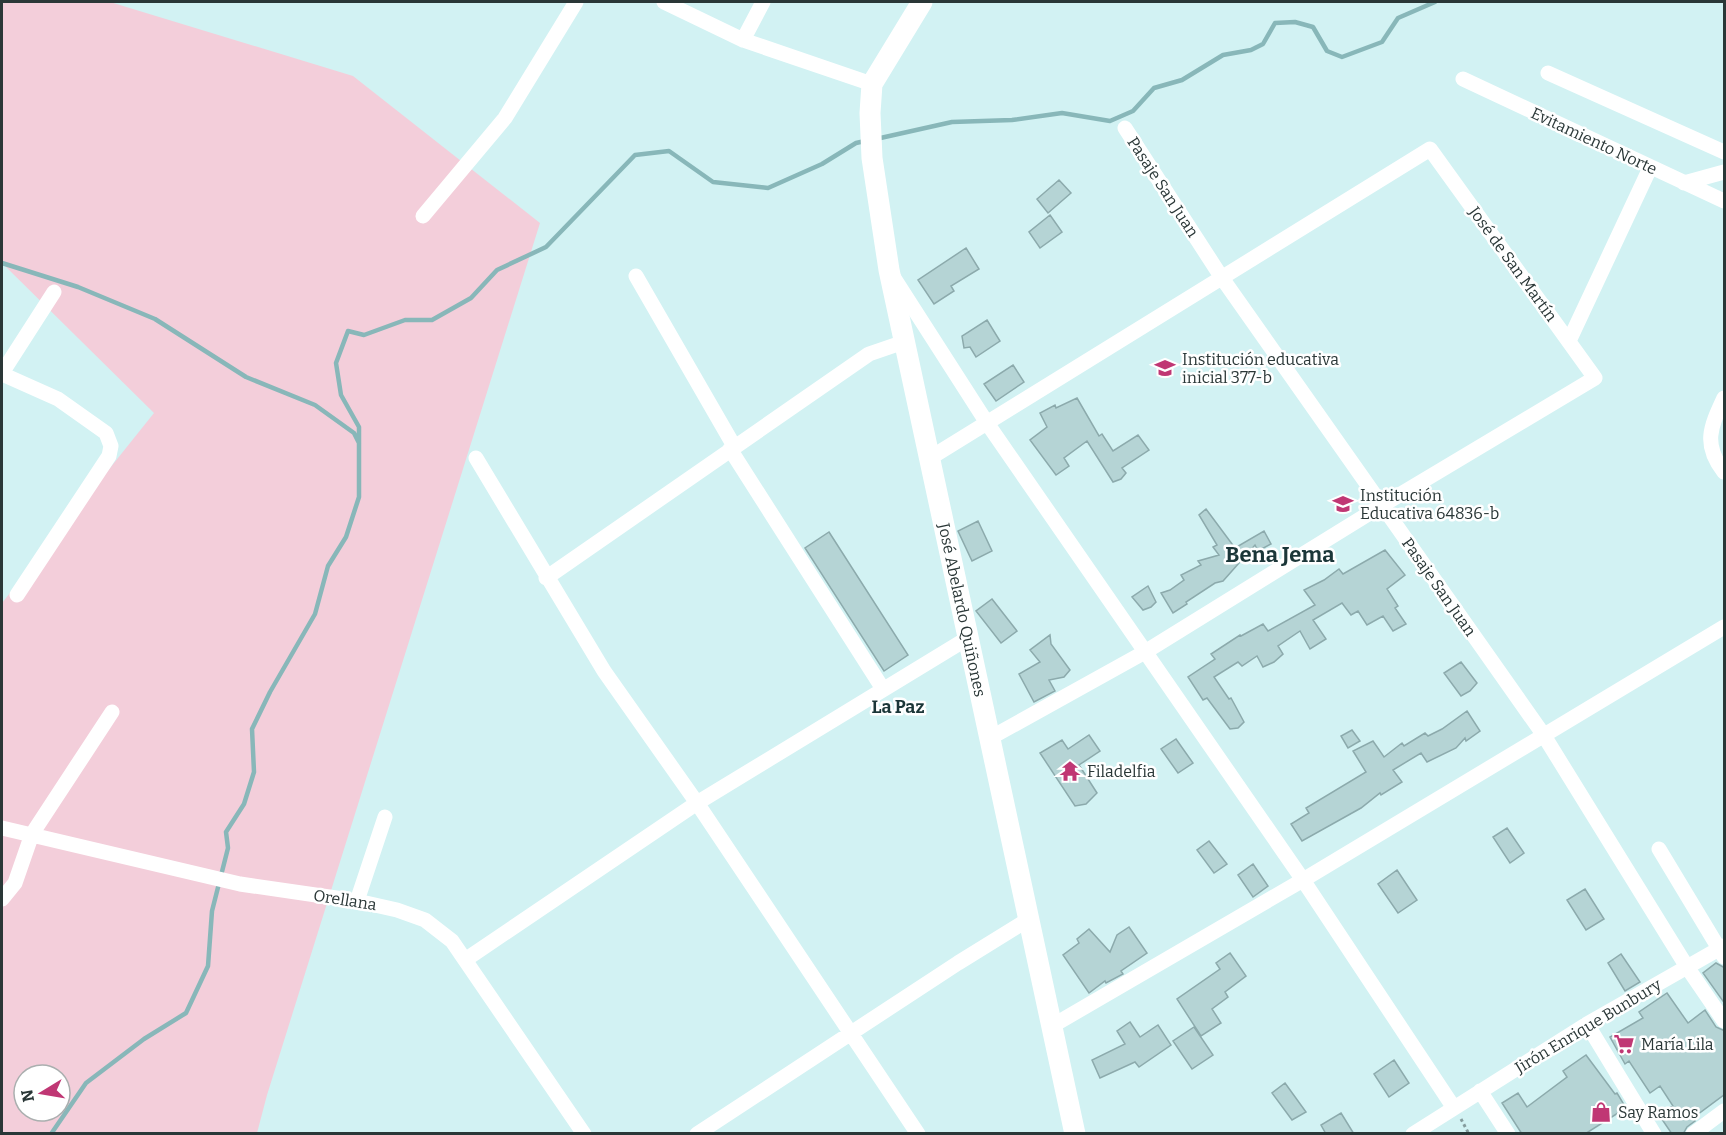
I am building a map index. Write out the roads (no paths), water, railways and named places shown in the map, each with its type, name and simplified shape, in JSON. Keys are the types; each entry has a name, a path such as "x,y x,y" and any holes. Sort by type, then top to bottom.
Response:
{"street":[{"path":"423,216 505,118 576,2"},
{"path":"664,2 743,40 872,84 922,2"},
{"path":"743,40 763,2"},
{"path":"1548,73 1725,152"},
{"name":"Evitamiento Norte","path":"1463,79 1725,201"},
{"name":"José Abelardo Quiñones","path":"872,84 870,113 872,158 889,270 1076,1134"},
{"name":"Pasaje San Juan","path":"1125,128 1222,278 1543,734 1687,967 1725,1021"},
{"name":"José de San Martín","path":"1222,278 1430,149 1595,378 1382,506"},
{"path":"1569,341 1650,168"},
{"path":"1684,183 1725,172"},
{"path":"889,270 987,423 1303,880 1454,1108"},
{"path":"636,276 732,448 883,689"},
{"path":"930,458 1222,278"},
{"path":"17,595 109,456 111,446 106,433 74,409 58,399 2,374 54,292"},
{"path":"546,578 869,354 904,342"},
{"path":"1725,398 1711,427 1711,444 1715,458 1725,472"},
{"path":"476,458 546,578 604,671 697,803 918,1134"},
{"path":"990,738 1145,652 1382,506"},
{"path":"1052,1026 1303,880 1543,734 1725,627"},
{"path":"465,960 697,803 968,638"},
{"path":"2,899 15,883 32,834 112,712"},
{"path":"357,901 385,817"},
{"name":"Orellana","path":"2,828 197,875 240,884 357,901 397,910 425,920 452,941 584,1134"},
{"path":"1659,849 1723,951"},
{"path":"697,1134 1029,919"},
{"name":"Jirón Enrique Bunbury","path":"1413,1134 1587,1024 1687,967 1723,951"},
{"path":"1587,1024 1654,1134"},
{"path":"1480,1091 1508,1134"},
{"path":"1693,1134 1725,1111"}],"waterway":[{"path":"876,139 952,122 1012,120 1062,113 1110,121 1133,111 1154,88 1182,80 1223,55 1251,50 1263,44 1275,23 1295,22 1313,27 1327,51 1342,57 1382,42 1398,18 1435,2"},
{"path":"51,1134 86,1083 144,1039 186,1013 208,966 212,911 228,848 226,832 244,804 254,772 252,729 270,692 315,614 328,566 346,537 359,497 359,427 341,395 336,363 348,331 364,335 405,320 432,320 471,298 497,270 546,247 635,155 669,151 713,182 768,188 822,164 856,143 865,141"},
{"path":"2,263 78,287 155,319 246,377 315,405 354,433 359,443"}],"place":[{"name":"Institución educativa inicial 377-b","path":"1165,368"},
{"name":"Institución Educativa 64836-b","path":"1343,504"},
{"name":"Filadelfia","path":"1070,771"},
{"name":"María Lila","path":"1624,1044"},
{"name":"Say Ramos","path":"1601,1112"}],"district":[{"name":"Bena Jema","path":"1280,554"},
{"name":"La Paz","path":"898,707"}]}
